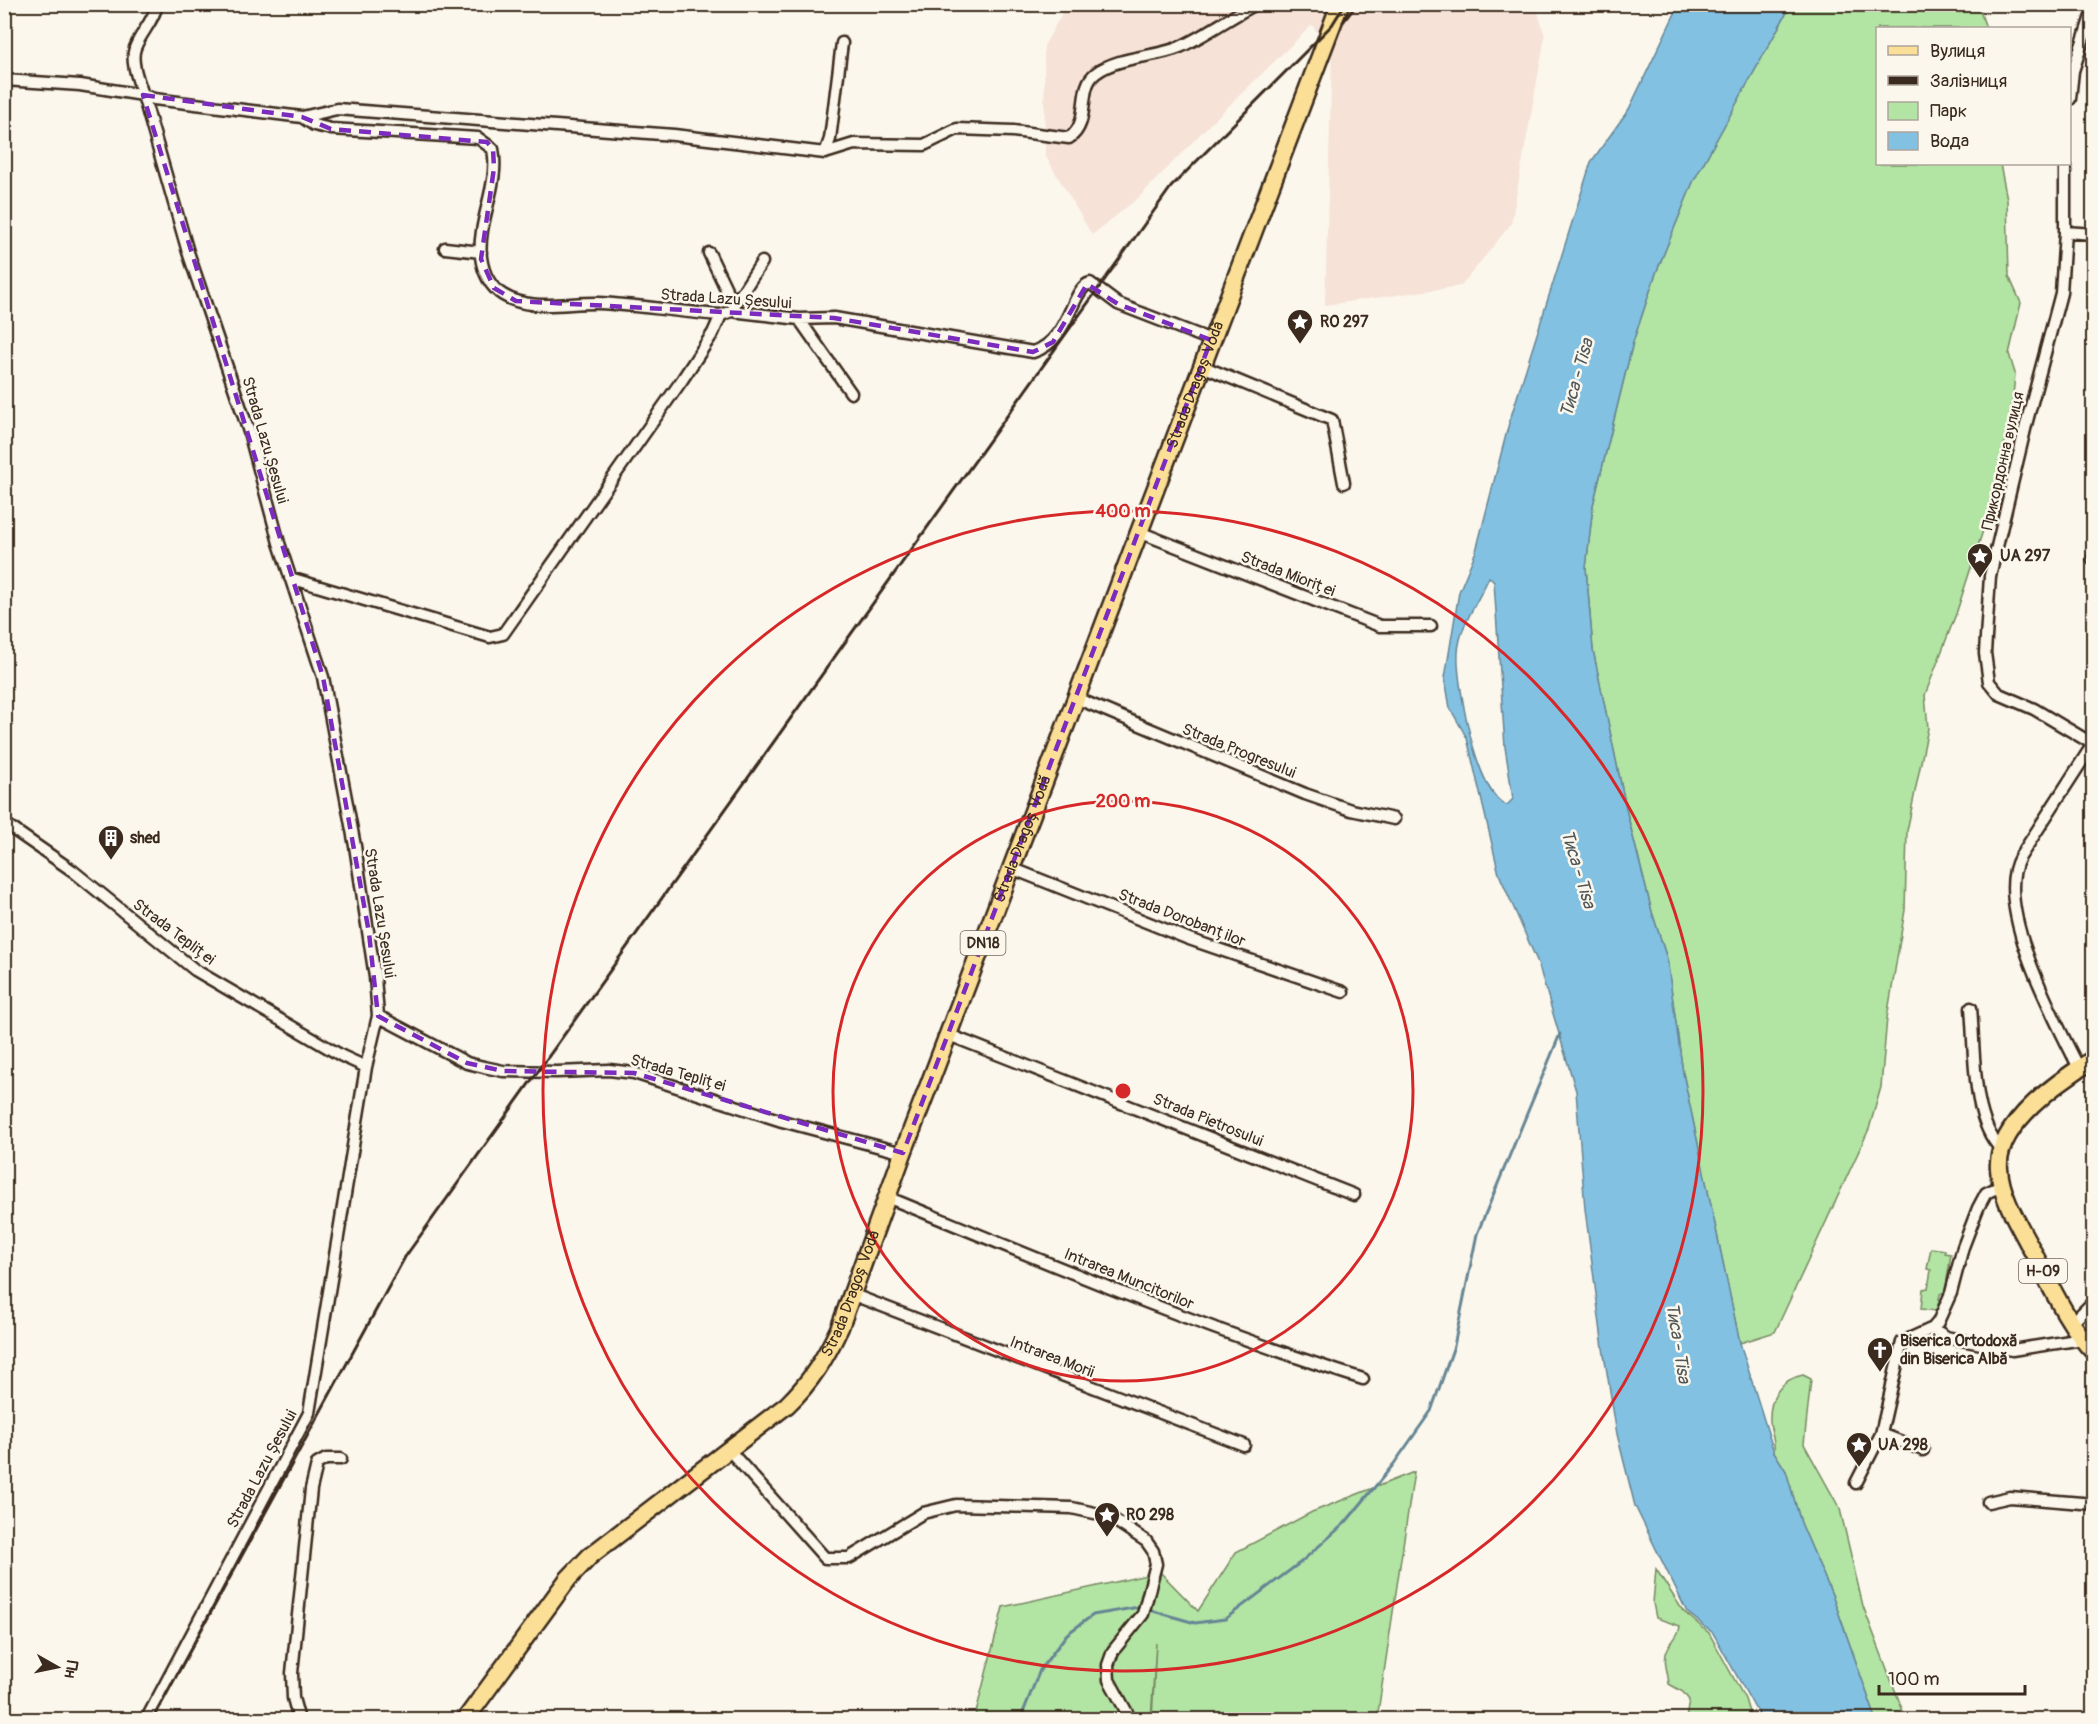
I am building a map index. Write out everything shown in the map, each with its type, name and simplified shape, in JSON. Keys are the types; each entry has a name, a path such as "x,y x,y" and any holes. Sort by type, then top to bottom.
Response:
{"main road":[{"name":"Strada Dragoș Vodă","path":"465,1719 580,1566 615,1536 787,1406 807,1386 832,1344 1340,4"},
{"path":"2001,1149 2017,1122 2052,1089 2086,1063"},
{"name":"Н-09","path":"2001,1149 1999,1172 2009,1203 2047,1279 2088,1345"}],"street":[{"name":"Strada Lazu Șesului","path":"146,1719 309,1413 366,1067 378,1016 369,933 320,667 290,578 245,421 166,181 136,74 135,47 146,31 157,4"},
{"name":"Strada Lazu Șesului","path":"4,80 80,86 143,95 154,99 302,117 337,109 674,135 825,153 854,144 924,146 957,129 1012,131 1054,138 1069,138 1077,133 1082,122 1087,87 1094,74 1108,66 1154,56 1181,46 1256,4"},
{"path":"2071,90 2073,71 2094,7"},
{"path":"825,153 831,139 842,43"},
{"name":"Strada Lazu Șesului","path":"302,117 314,125 331,129 472,137 487,142 493,149 495,168 481,252 486,276 494,288 516,301 598,303 721,315 736,308 799,320 814,317 859,321 1033,352 1053,342 1064,326 1079,292 1090,283 1118,304 1211,340"},
{"name":"Прикордонна вулиця","path":"2065,165 2065,232 2061,292 1990,576 1986,670 1989,682 1999,694 2034,709 2093,744 2013,868 2011,885 2036,983 2086,1063"},
{"path":"2065,232 2094,234"},
{"path":"445,248 481,252"},
{"path":"709,253 736,308"},
{"path":"736,308 762,262"},
{"path":"290,578 490,637 503,634 682,380 713,333 721,315"},
{"path":"799,320 851,393"},
{"path":"1202,366 1332,420 1344,483"},
{"name":"Strada Mioriței","path":"1139,532 1380,626 1431,626"},
{"path":"2093,560 2094,555"},
{"name":"Strada Progresului","path":"1076,698 1305,794 1351,810 1394,819"},
{"name":"Strada Tepliței","path":"4,823 73,871 195,970 342,1056 366,1067"},
{"name":"Strada Dorobanților","path":"1011,868 1189,939 1343,992"},
{"path":"1971,1008 1981,1112 1990,1138 2001,1149"},
{"name":"Strada Tepliței","path":"378,1016 467,1063 503,1071 609,1070 634,1073 782,1121 903,1153"},
{"name":"Strada Pietrosului","path":"949,1035 1354,1196"},
{"path":"1856,1483 1881,1434 1902,1342 1933,1328 1951,1293 1963,1247 1978,1208 1986,1192 2003,1185"},
{"name":"Intrarea Muncitorilor","path":"887,1197 1261,1347 1363,1379"},
{"name":"Intrarea Morii","path":"851,1294 1244,1445"},
{"path":"2073,1322 2094,1301"},
{"path":"1933,1328 1946,1337 2012,1350 2088,1345"},
{"path":"1881,1434 1923,1450"},
{"path":"729,1450 825,1558 849,1558 923,1513 956,1505 1072,1508 1108,1516 1146,1541 1153,1551 1156,1564 1145,1609 1113,1651 1108,1665 1109,1680 1131,1719"},
{"path":"299,1719 293,1698 292,1673 311,1490 317,1464 326,1459 341,1459"},
{"path":"1988,1502 2018,1497 2094,1504"}],"highlighted area":[{"path":"143,95 302,117 331,129 487,142 493,149 494,168 481,259 494,288 516,301 834,318 1033,352 1053,342 1087,284 1118,304 1211,340 903,1153 634,1073 503,1071 467,1063 378,1016 369,933 323,677"}],"shaded area":[{"path":"1067,4 1536,5 1545,37 1511,224 1461,286 1325,305 1332,52 1312,25 1138,198 1092,235 1045,155 1044,46"}],"green space":[{"path":"1791,5 1978,5 1986,27 1876,27 1876,165 2000,165 2007,199 2009,276 2021,303 2009,354 2015,373 2012,409 1988,515 1956,614 1925,695 1928,728 1907,831 1905,910 1887,1018 1881,1087 1869,1129 1775,1332 1740,1343 1683,1073 1667,959 1652,912 1627,813 1593,650 1586,568 1593,505 1633,342 1656,273 1693,182"},
{"path":"1931,1248 1945,1250 1945,1253 1951,1254 1945,1292 1940,1294 1937,1311 1921,1309 1923,1289 1928,1288 1931,1270 1927,1269"},
{"path":"1803,1375 1811,1379 1804,1444 1840,1509 1863,1606 1906,1719 1876,1719 1833,1597 1801,1523 1786,1471 1774,1452 1770,1412 1774,1397 1788,1381"},
{"path":"1414,1472 1377,1719 1152,1719 1156,1643 1151,1719 974,1720 1003,1607 1160,1572 1198,1611 1236,1552 1312,1512"},
{"path":"1656,1569 1683,1611 1709,1633 1745,1699 1751,1719 1686,1719 1689,1700 1683,1692 1669,1684 1665,1661 1666,1652 1680,1626 1656,1618 1653,1603"}],"water":[{"name":"Тиса - Tisa","path":"1679,5 1791,5 1693,182 1656,273 1633,342 1593,505 1586,568 1593,650 1627,813 1652,912 1667,959 1683,1073 1740,1343 1774,1452 1786,1471 1801,1523 1833,1597 1876,1719 1761,1719 1713,1633 1687,1612 1635,1506 1617,1434 1603,1348 1585,1209 1576,1091 1538,963 1499,874 1467,738 1450,708 1445,678 1459,592 1476,551 1509,423 1591,162 1629,109","holes":["1489,577 1494,582 1505,747 1513,799 1507,805 1496,797 1486,782 1478,761 1470,737 1458,668 1459,643 1466,623"]}],"waterway":[{"path":"1020,1720 1040,1670 1067,1634 1093,1615 1139,1607 1195,1623 1225,1619 1301,1562 1345,1523 1393,1465 1431,1411 1454,1346 1477,1234 1560,1034"}],"railway":[{"path":"152,1720 405,1257 1171,187 1332,25 1345,4"},
{"path":"1343,22 1357,4"}],"place":[{"name":"RO 297","path":"1300,345"},
{"name":"UA 297","path":"1980,579"},
{"name":"shed","path":"111,861"},
{"name":"Biserica Ortodoxă din Biserica Albă","path":"1880,1373"},
{"name":"UA 298","path":"1859,1468"},
{"name":"RO 298","path":"1107,1538"}]}
